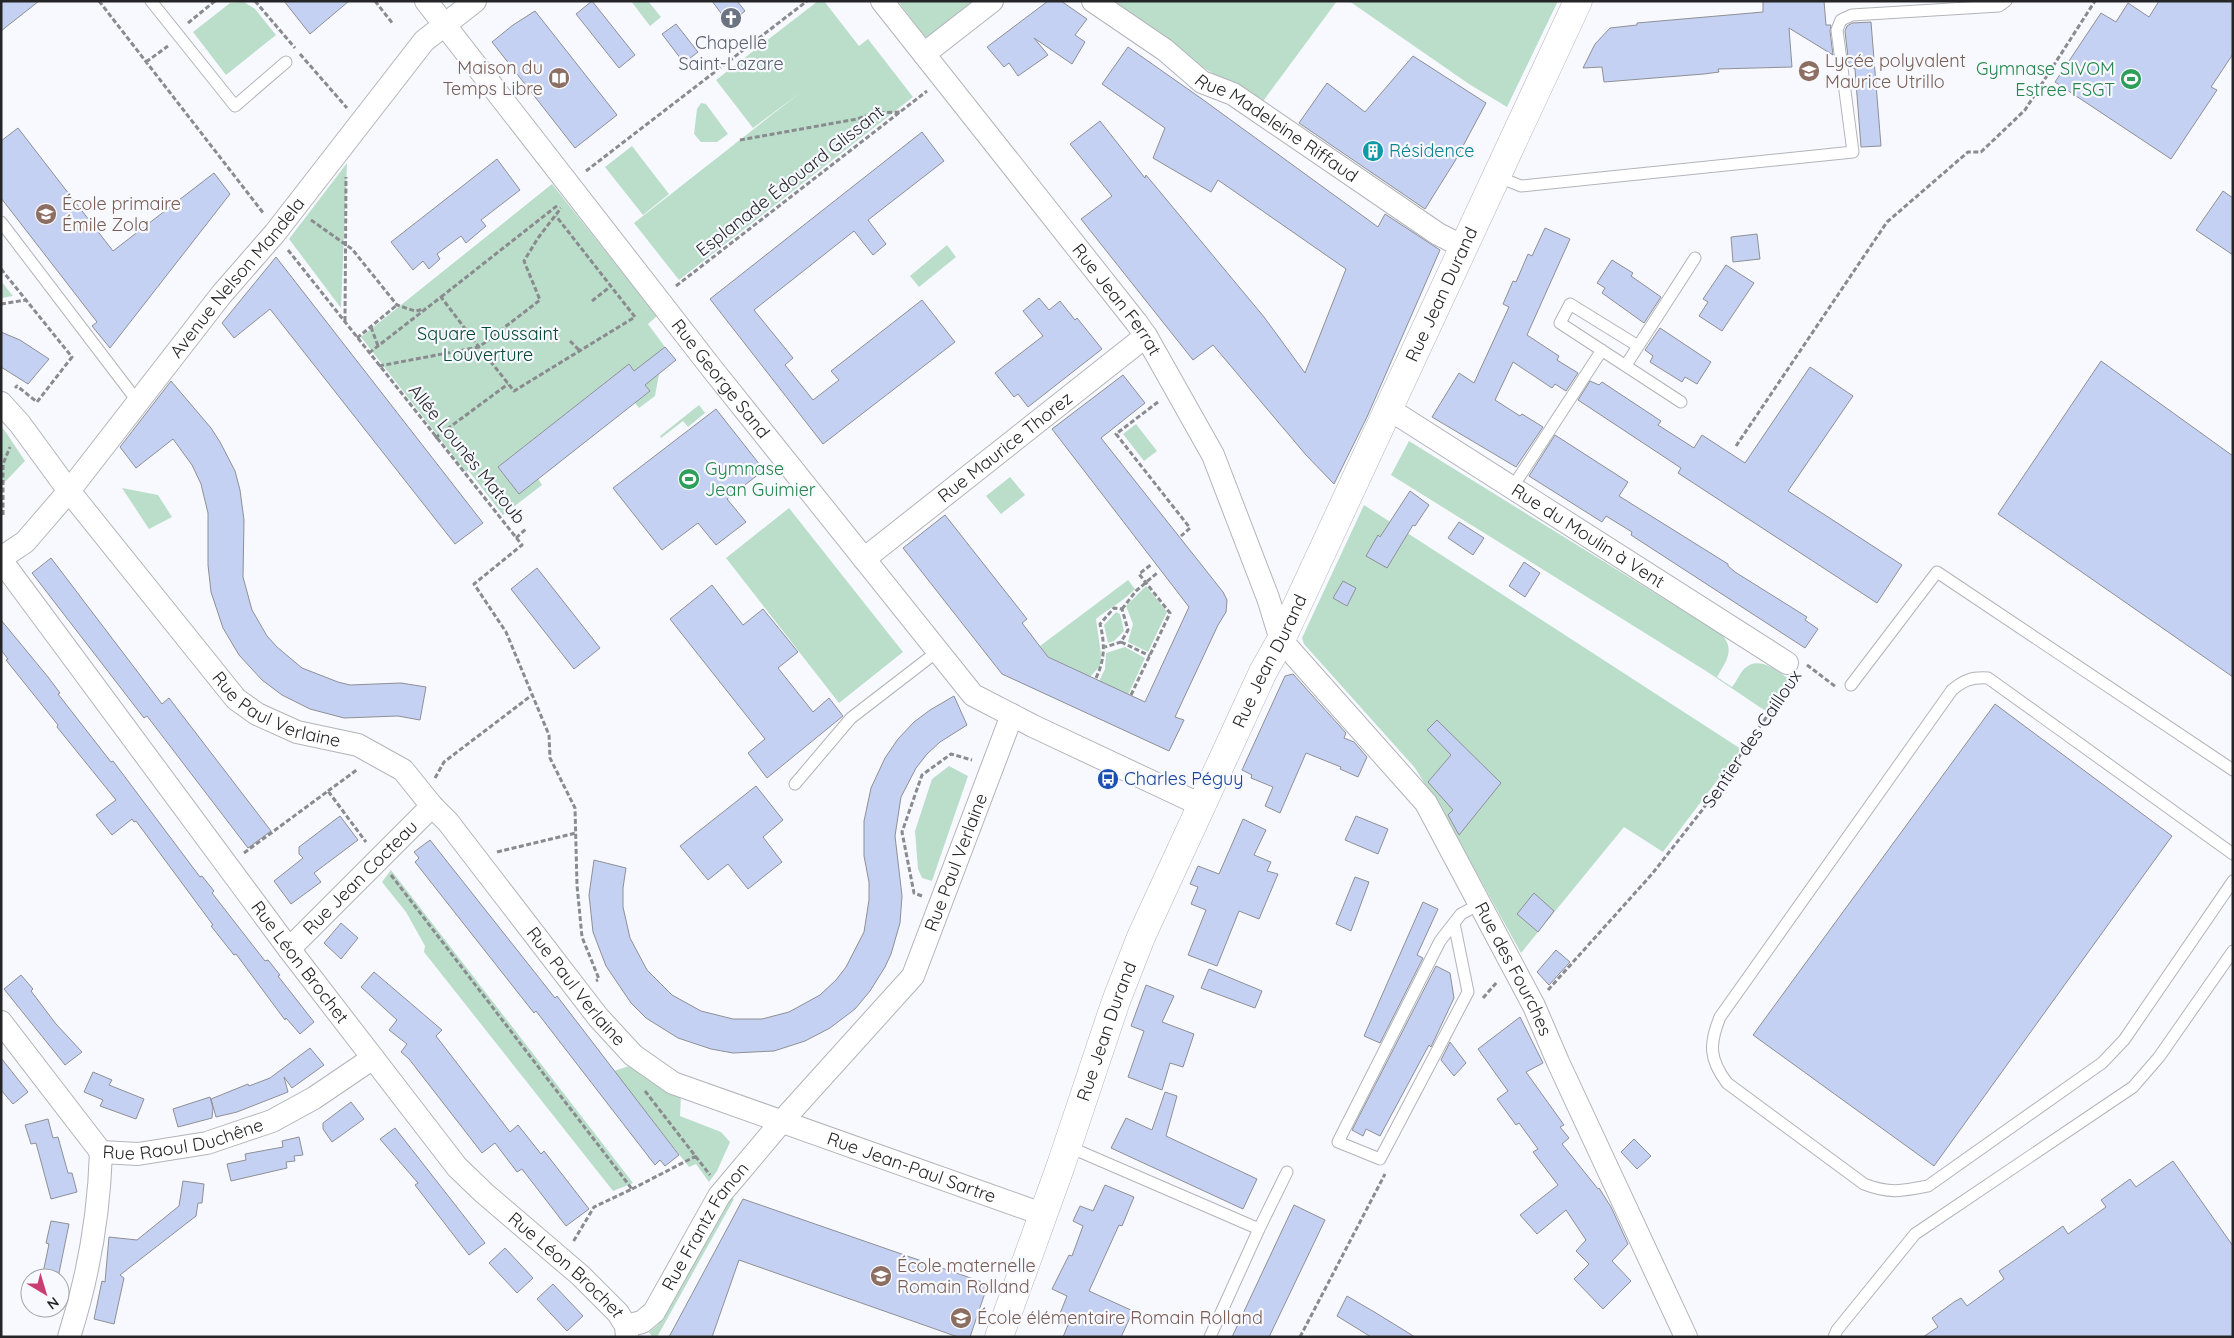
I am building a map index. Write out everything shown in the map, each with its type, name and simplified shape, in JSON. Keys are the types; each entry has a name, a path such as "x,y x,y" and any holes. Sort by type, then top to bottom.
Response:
{"street":[{"name":"Rue George Sand","path":"426,1 655,294 973,695 1201,805"},
{"name":"Avenue Nelson Mandela","path":"1,559 25,542 70,491 221,295 275,233 353,130 424,41 475,1"},
{"name":"Rue Jean Ferrat","path":"882,1 1146,336 1213,455 1268,598 1280,640"},
{"path":"924,54 992,1"},
{"name":"Rue Madeleine Riffaud","path":"1093,1 1165,50 1202,82 1233,94 1438,234 1464,247"},
{"name":"Rue Jean Durand","path":"999,1337 1116,1001 1141,937 1263,672 1280,640 1389,409 1578,1"},
{"name":"Rue Maurice Thorez","path":"864,559 1146,336"},
{"name":"Rue Paul Verlaine","path":"2,403 236,700 257,714 297,732 358,745 403,770 432,806 448,822 598,1018 633,1055 673,1083 782,1120 912,976 942,904 1012,715"},
{"name":"Rue du Moulin à Vent","path":"1389,409 1794,668"},
{"name":"Rue Léon Brochet","path":"1,559 289,949 457,1167 484,1193 563,1260 618,1313 627,1331"},
{"name":"Rue des Fourches","path":"1280,640 1426,803 1534,1006 1686,1337"},
{"name":"Rue Jean Cocteau","path":"289,949 432,806"},
{"path":"1,1022 101,1152"},
{"name":"Rue Raoul Duchêne","path":"69,1337 79,1306 88,1260 100,1185 101,1152 138,1154 207,1142 272,1121 314,1098 373,1058"},
{"name":"Rue Frantz Fanon","path":"627,1331 654,1312 723,1191 782,1120"},
{"name":"Rue Jean-Paul Sartre","path":"782,1120 1042,1214"}],"lane":[{"path":"151,1 235,106 286,62"},
{"path":"1496,176 1521,186 1853,152 1837,30 1841,20 1852,15 1999,6 2006,1"},
{"path":"1,222 138,402"},
{"path":"1626,365 1695,258"},
{"path":"1638,346 1570,304 1560,324 1681,402"},
{"path":"1512,488 1602,350"},
{"path":"1851,686 1937,572 2233,770"},
{"path":"795,784 851,718 938,651"},
{"path":"2233,854 1988,678 1975,677 1963,680 1952,690 1720,1017 1711,1044 1716,1066 1727,1083 1864,1184 1880,1190 1902,1192 1928,1186 2102,1062 2124,1040 2233,881"},
{"path":"1454,923 1468,992 1380,1159 1338,1142 1440,942 1454,923 1461,914 1480,904"},
{"path":"1834,1337 1837,1330 1915,1234 2133,1087 2159,1057 2233,952"},
{"path":"1067,1146 1259,1229"},
{"path":"1210,1337 1287,1172"}],"path":[{"name":"Allée Lounès Matoub","path":"99,1 264,213 275,233 344,322 522,546 474,584 506,632 532,695"},
{"path":"254,1 353,130 344,322"},
{"path":"375,1 393,24"},
{"path":"569,184 807,1"},
{"path":"1736,446 1887,222 1968,152 1981,152 2024,110 2094,1"},
{"name":"Esplanade Édouard Glissant","path":"655,294 672,280 677,287 943,78"},
{"path":"740,140 857,119 874,113 900,112"},
{"path":"369,353 558,205"},
{"path":"294,208 352,249 397,306 415,311 426,309"},
{"path":"379,366 480,347 540,300 524,261 554,217 635,317 514,391 508,384 480,347 441,297"},
{"path":"1,269 72,357 36,402 17,386 2,403"},
{"path":"592,301 611,286"},
{"path":"1,304 26,300"},
{"path":"357,338 397,306"},
{"path":"371,326 378,346"},
{"path":"570,341 580,351"},
{"path":"435,438 508,384"},
{"path":"1158,402 1116,434 1190,528 1181,536"},
{"path":"3,515 3,464 20,424"},
{"path":"516,538 526,529"},
{"path":"1131,695 1170,613 1139,574 1152,564"},
{"path":"1122,642 1128,630 1122,609 1124,603 1157,573"},
{"path":"1096,678 1101,667 1105,647 1100,624 1114,608 1122,609"},
{"path":"1105,647 1122,642 1150,656"},
{"name":"Sentier des Cailloux","path":"1534,1006 1652,874 1703,810 1794,668 1837,688 1851,686"},
{"path":"437,776 444,762 532,695 549,735 550,758 575,808 577,885 582,937 599,979 581,996"},
{"path":"942,904 914,893 902,832 922,775 952,754 993,765"},
{"path":"228,865 376,755"},
{"path":"328,791 632,1189"},
{"path":"475,857 576,833"},
{"path":"644,1090 723,1191"},
{"path":"563,1260 594,1207 696,1156"}],"green space":[{"path":"631,1 648,1 661,17 650,26"},
{"path":"818,1 824,1 859,46 868,39 913,97 679,280 634,223 801,92 753,128 716,80"},
{"path":"898,1 977,1 926,39"},
{"path":"1098,1 1337,1 1261,104"},
{"path":"1349,1 1558,1 1507,107 1469,84"},
{"path":"244,2 255,9 276,35 226,75 193,32 230,3"},
{"path":"701,103 706,104 728,134 717,142 701,142 694,134 697,109"},
{"path":"632,146 669,194 643,215 605,167"},
{"path":"347,163 341,308 289,239"},
{"name":"Square Toussaint Louverture","path":"552,184 657,316 648,324 665,347 655,355 666,368 659,374 655,396 639,408 635,403 650,391 629,364 498,467 519,494 538,479 542,485 503,515 468,470 466,472 361,337"},
{"path":"947,245 956,257 919,287 910,276"},
{"path":"1,281 13,296 1,298"},
{"path":"699,405 705,413 688,427 683,421 661,438 660,436"},
{"path":"1136,424 1157,451 1144,461 1123,434"},
{"path":"3,428 25,461 1,486 1,431"},
{"path":"1409,441 1721,634 1726,640 1729,650 1726,661 1717,677 1732,687 1743,670 1755,663 1767,665 1789,679 1767,712 1706,671 1391,475"},
{"path":"1010,477 1025,495 1001,514 986,496"},
{"path":"122,488 158,495 172,517 149,529"},
{"path":"1364,505 1741,749 1663,852 1624,827 1521,953 1450,825 1415,768 1304,644 1302,638"},
{"path":"789,508 903,652 839,703 726,558"},
{"path":"1128,580 1135,589 1096,619 1101,654 1100,666 1090,677 1048,657 1040,646"},
{"path":"1146,586 1167,612 1148,652 1128,642 1133,624 1126,606"},
{"path":"1116,612 1120,614 1124,631 1114,641 1108,643 1104,625"},
{"path":"1125,647 1145,658 1128,695 1099,681 1105,669 1106,653"},
{"path":"949,766 968,776 932,881 922,878 918,869 915,831 932,779"},
{"path":"391,870 633,1183 613,1191 424,952 425,946 406,912 382,882"},
{"path":"632,1065 681,1096 680,1116 721,1132 730,1142 717,1171 709,1182 696,1164 689,1167 614,1071"},
{"path":"728,1197 734,1199 657,1337 652,1337 649,1332 658,1325"}],"building":[{"path":"1,1 39,1 1,31"},
{"path":"284,1 349,1 310,34"},
{"path":"592,1 635,55 619,68 576,14"},
{"name":"Chapelle Saint-Lazare","path":"712,1 737,1 745,11 729,24"},
{"path":"1048,1 1061,1 1087,19 1075,35 1085,42 1072,64 1034,38 1048,55 1018,76 1009,63 1004,67 987,47"},
{"path":"1763,1 1824,1 1826,25 1831,25 1833,55 1789,28 1792,67 1718,69 1719,72 1704,74 1604,82 1602,67 1583,68 1595,44 1610,28 1637,25 1637,23 1763,12"},
{"name":"Gymnase SIVOM Estree FSGT","path":"2159,1 2233,1 2233,54 2211,87 2217,90 2171,159 2055,82 2101,13 2116,22 2128,3 2149,17"},
{"path":"535,11 617,115 575,148 492,42 513,25"},
{"path":"1871,22 1881,146 1861,147 1855,69 1849,66 1845,31 1847,26 1852,23"},
{"path":"676,24 698,52 684,63 662,34"},
{"path":"1128,47 1378,227 1385,214 1440,250 1367,417 1334,484 1306,455 1213,345 1193,360 1081,219 1112,196 1070,144 1100,121 1145,178 1146,175 1264,317 1305,373 1346,269 1218,180 1211,192 1153,158 1165,128 1102,84"},
{"path":"1413,56 1486,103 1455,161 1425,209 1299,123 1327,83 1365,112"},
{"path":"18,128 113,251 214,173 230,194 110,348 92,326 97,322 1,198 1,141"},
{"path":"922,132 944,161 868,220 886,244 873,255 854,231 754,310 793,358 785,365 813,400 839,380 831,371 922,300 955,342 823,444 710,299"},
{"path":"497,159 520,190 481,220 486,226 466,243 461,236 437,254 440,259 429,269 423,261 413,270 391,242"},
{"path":"2223,191 2233,198 2233,255 2196,230"},
{"path":"1545,228 1570,239 1527,335 1559,356 1557,360 1578,373 1566,391 1555,384 1552,388 1513,362 1495,400 1520,416 1522,414 1543,427 1516,467 1432,417 1459,373 1474,383 1509,307 1503,304 1513,281 1516,282 1528,254 1532,256"},
{"path":"1757,234 1760,259 1733,262 1731,237"},
{"path":"276,257 483,523 455,544 270,309 234,338 222,323"},
{"path":"1612,260 1633,273 1631,276 1661,297 1644,323 1602,293 1605,288 1597,283"},
{"path":"1726,265 1754,283 1722,331 1699,316 1708,302 1703,299"},
{"path":"1039,298 1049,310 1060,301 1075,320 1077,318 1102,349 1028,407 1018,394 1014,397 995,373 1043,336 1023,311"},
{"path":"1660,328 1711,362 1697,384 1685,377 1682,382 1650,362 1653,356 1645,350"},
{"path":"1,332 20,340 49,359 28,384 1,367"},
{"path":"665,347 676,360 645,385 650,391 519,494 498,467 629,364 634,371"},
{"path":"2101,361 2233,456 2233,677 1998,514"},
{"path":"1810,367 1853,396 1788,491 1902,565 1877,603 1678,473 1681,468 1578,400 1590,381 1599,385 1602,382 1661,421 1658,425 1694,448 1702,435 1745,463"},
{"path":"1123,375 1145,403 1101,438 1223,592 1227,600 1226,612 1218,625 1175,717 1184,720 1169,751 1002,674 903,548 945,515 1027,619 1022,623 1048,657 1145,702 1189,607 1052,429"},
{"path":"171,381 211,428 235,471 244,520 243,577 252,610 267,636 302,668 338,682 350,685 401,683 426,687 420,720 398,716 344,718 310,709 282,695 262,680 239,655 223,628 211,592 208,565 208,513 201,484 192,465 173,439 136,468 120,447"},
{"name":"Gymnase Jean Guimier","path":"716,409 764,470 727,499 746,522 716,545 698,523 662,550 613,488"},
{"path":"1555,435 1628,482 1619,496 1728,564 1735,572 1807,617 1805,620 1818,629 1805,648 1631,535 1632,532 1606,516 1602,522 1529,476"},
{"path":"1410,491 1429,505 1415,526 1413,525 1387,568 1366,556 1378,535 1380,537"},
{"path":"1459,522 1484,538 1473,555 1448,538"},
{"path":"51,558 162,704 169,698 271,831 248,848 147,716 144,718 32,573"},
{"path":"1524,562 1540,573 1525,597 1509,586"},
{"path":"537,568 600,648 574,669 511,589"},
{"path":"1343,581 1356,588 1347,606 1333,598"},
{"path":"712,585 743,625 763,609 798,652 778,668 813,712 829,698 843,716 767,778 748,753 765,739 670,619"},
{"path":"1,620 48,677 60,693 58,694 111,762 113,761 200,877 202,876 214,891 212,893 265,961 268,960 280,975 278,976 314,1022 300,1034 286,1018 285,1020 236,954 234,955 211,926 213,925 136,821 134,822 132,819 112,835 96,815 116,800 6,660 8,659 1,650"},
{"path":"1293,674 1346,733 1344,738 1354,742 1367,757 1358,777 1340,769 1341,767 1306,753 1280,813 1265,806 1273,787 1251,778 1252,775 1242,770 1285,676"},
{"path":"954,696 967,725 940,742 927,754 916,768 901,797 895,836 902,896 900,923 885,967 870,991 855,1009 830,1028 805,1041 774,1051 733,1053 711,1049 678,1038 646,1018 631,1003 606,966 593,932 589,895 594,860 626,868 623,907 630,938 647,970 672,995 701,1011 733,1019 762,1019 789,1012 820,995 836,980 846,967 864,932 869,900 869,882 864,856 864,821 871,788 885,758 898,739 914,722"},
{"path":"1995,704 2172,836 1934,1166 1753,1035"},
{"path":"1437,720 1501,783 1459,835 1448,815 1453,810 1428,782 1451,755 1427,730"},
{"path":"756,786 783,820 763,837 782,862 748,889 728,864 708,880 680,846"},
{"path":"340,816 358,840 314,873 321,882 291,904 274,881 303,858 299,854 299,847"},
{"path":"1356,816 1388,829 1378,854 1345,840"},
{"path":"1243,819 1266,830 1254,855 1271,862 1267,871 1278,874 1259,919 1239,911 1217,966 1188,955 1206,910 1191,904 1198,887 1190,884 1198,866 1219,874"},
{"path":"430,840 555,998 557,996 679,1155 665,1166 660,1160 655,1165 536,1011 534,1013 415,862 419,858 414,852"},
{"path":"1355,877 1369,882 1351,931 1336,924"},
{"path":"1534,893 1554,911 1538,932 1517,914"},
{"path":"1423,902 1438,909 1417,955 1423,958 1380,1043 1364,1036"},
{"path":"341,923 358,938 341,959 324,943"},
{"path":"1556,950 1570,962 1549,985 1537,972"},
{"path":"1436,966 1450,973 1454,998 1431,1047 1429,1045 1380,1136 1366,1129 1363,1136 1352,1130"},
{"path":"1209,969 1262,991 1255,1008 1201,988"},
{"path":"374,972 442,1030 436,1036 510,1132 518,1125 541,1154 544,1151 589,1209 566,1226 522,1169 517,1172 495,1143 482,1153 409,1059 401,1052 407,1044 389,1030 397,1020 361,987"},
{"path":"21,975 33,989 31,991 56,1024 82,1052 65,1065 4,989"},
{"path":"1146,985 1174,996 1162,1022 1194,1034 1183,1067 1170,1063 1162,1090 1128,1077 1144,1031 1131,1026"},
{"path":"1520,1017 1543,1063 1526,1072 1564,1125 1560,1127 1569,1138 1562,1144 1599,1188 1611,1207 1628,1244 1612,1261 1631,1281 1603,1309 1574,1279 1589,1264 1576,1251 1586,1240 1566,1210 1537,1234 1520,1215 1558,1185 1533,1152 1538,1149 1519,1123 1516,1125 1497,1099 1508,1091 1478,1049"},
{"path":"1450,1042 1466,1063 1454,1076 1441,1060"},
{"path":"310,1048 324,1065 292,1088 284,1077 288,1092 237,1112 216,1117 211,1099 248,1084 249,1086 270,1078"},
{"path":"1,1058 28,1092 13,1104 1,1090"},
{"path":"93,1072 112,1080 109,1085 144,1099 136,1119 100,1106 103,1100 84,1092"},
{"path":"1165,1092 1177,1096 1166,1136 1257,1179 1243,1209 1111,1148 1126,1118 1152,1130"},
{"path":"210,1097 213,1108 212,1118 178,1127 173,1109"},
{"path":"351,1102 364,1119 332,1142 323,1129 323,1123"},
{"path":"48,1119 53,1138 58,1137 68,1173 72,1173 77,1192 51,1199 36,1143 31,1144 25,1125"},
{"path":"395,1128 485,1243 469,1255 415,1185 418,1183 380,1139"},
{"path":"299,1137 303,1155 294,1156 295,1161 286,1162 287,1168 231,1181 227,1164 246,1160 245,1154 283,1147 282,1141"},
{"path":"1634,1139 1651,1156 1637,1169 1621,1152"},
{"path":"2173,1161 2233,1246 2233,1337 1923,1337 1938,1327 1932,1318 1954,1302 1961,1298 1967,1306 2004,1279 1999,1271 2063,1226 2068,1234 2106,1207 2101,1200 2130,1179 2136,1187"},
{"path":"183,1181 204,1184 202,1203 198,1203 196,1216 120,1275 124,1278 114,1324 94,1319 102,1281 105,1282 109,1237 137,1240 179,1206"},
{"path":"1105,1185 1134,1197 1122,1226 1119,1225 1089,1291 1133,1311 1121,1337 1063,1337 1068,1325 1057,1321 1067,1296 1052,1289 1069,1255 1072,1256 1083,1226 1073,1221 1080,1206 1093,1211"},
{"path":"743,1199 988,1284 970,1337 958,1337 739,1260 712,1337 669,1337"},
{"path":"1294,1205 1325,1220 1269,1337 1232,1337"},
{"path":"51,1221 69,1224 60,1268 44,1268 49,1244 46,1243"},
{"path":"505,1248 533,1278 517,1293 489,1263"},
{"path":"553,1284 583,1316 567,1331 537,1299"},
{"path":"1347,1296 1415,1337 1371,1337 1337,1316"}],"place":[{"name":"Chapelle Saint-Lazare","path":"731,18"},
{"name":"Lycée polyvalent Maurice Utrillo","path":"1809,71"},
{"name":"Maison du Temps Libre","path":"559,78"},
{"name":"Gymnase SIVOM Estree FSGT","path":"2131,79"},
{"name":"Résidence","path":"1373,151"},
{"name":"École primaire Émile Zola","path":"46,214"},
{"name":"Gymnase Jean Guimier","path":"689,479"},
{"name":"Charles Péguy","path":"1108,779"},
{"name":"École maternelle Romain Rolland","path":"881,1276"},
{"name":"École élémentaire Romain Rolland","path":"961,1318"}]}
